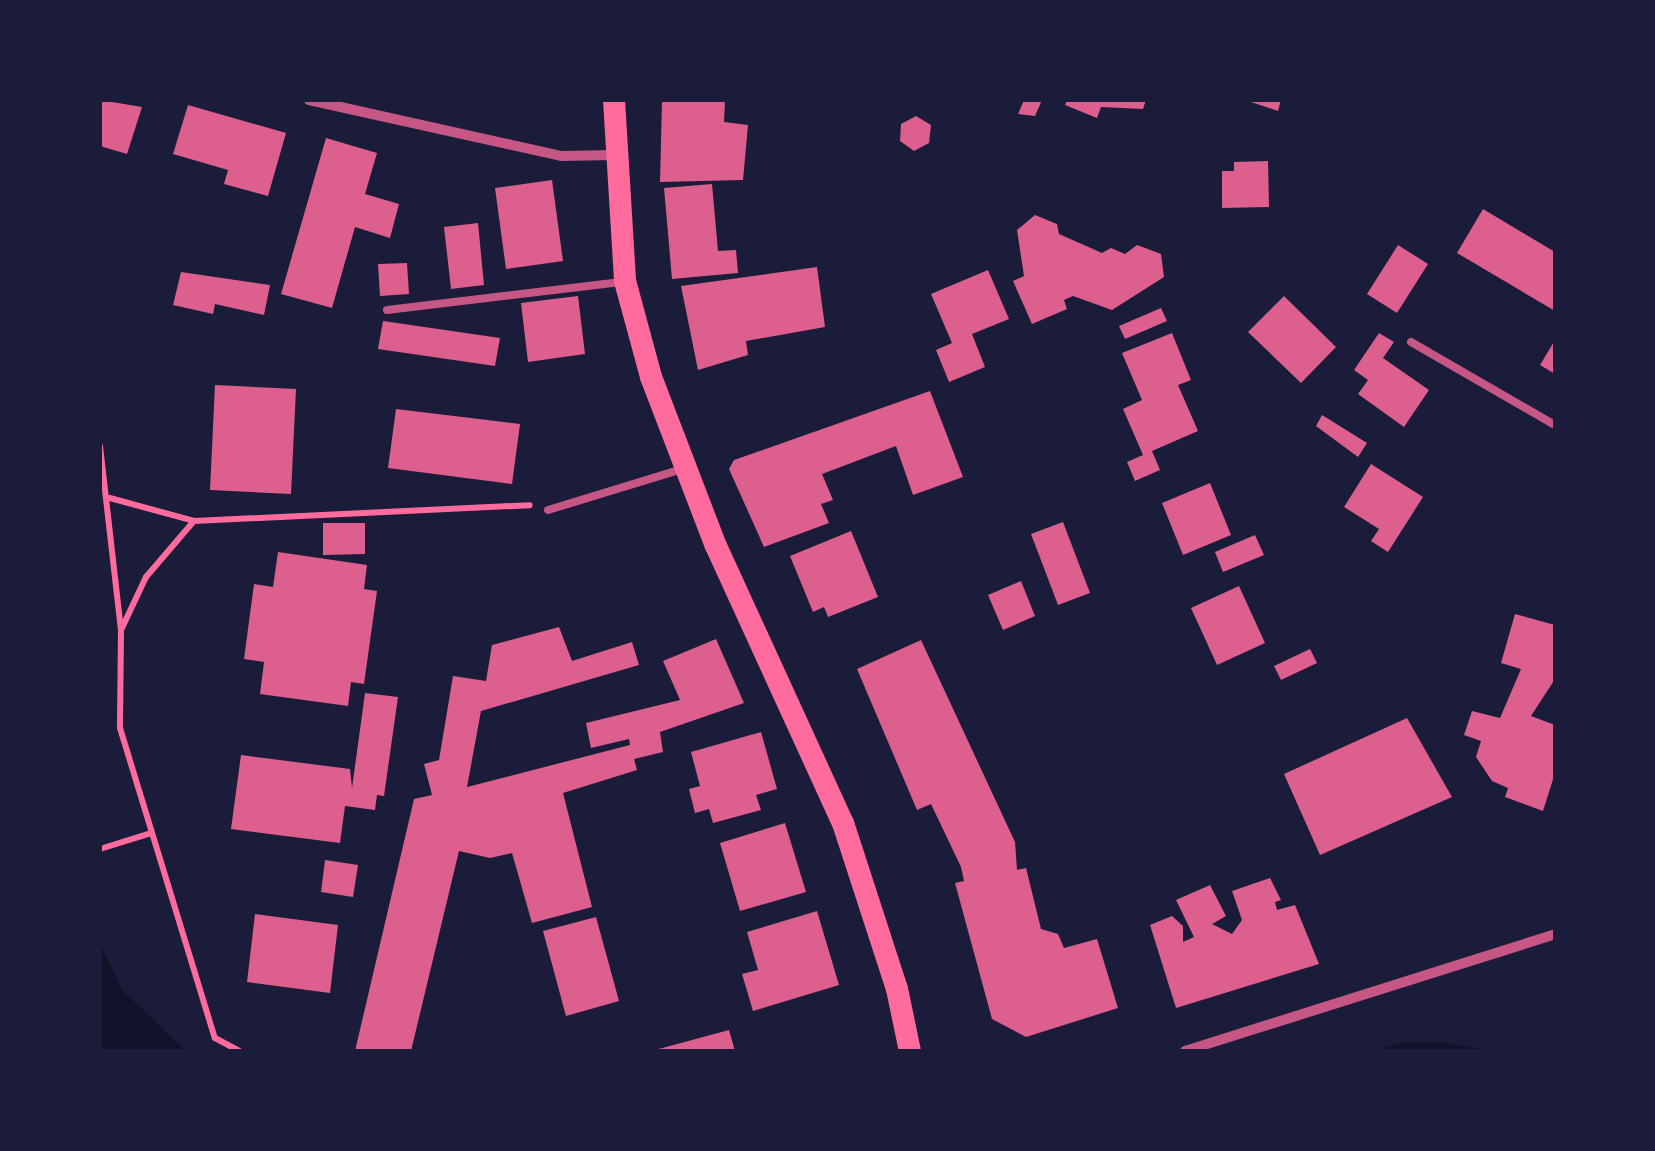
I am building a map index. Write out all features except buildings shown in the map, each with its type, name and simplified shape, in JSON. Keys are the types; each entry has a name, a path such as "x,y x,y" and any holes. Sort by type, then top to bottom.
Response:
{"main road":[{"path":"614,100 614,155 625,281 685,468 843,823 897,990 910,1051"}],"street":[{"path":"309,100 561,156 614,155"},
{"path":"1185,1051 1555,934"}],"lane":[{"path":"387,310 625,281"},
{"path":"1411,342 1555,425"},
{"path":"548,510 685,468"}],"path":[{"path":"100,446 110,498 121,629 120,728 148,834 215,1038 239,1051"},
{"path":"110,498 194,520 461,510 517,501 548,510"},
{"path":"121,629 146,577 194,520"},
{"path":"100,849 148,834"}],"shaded area":[{"path":"100,943 122,990 186,1051 100,1051"},
{"path":"1402,1042 1443,1042 1492,1051 1374,1051"}]}
